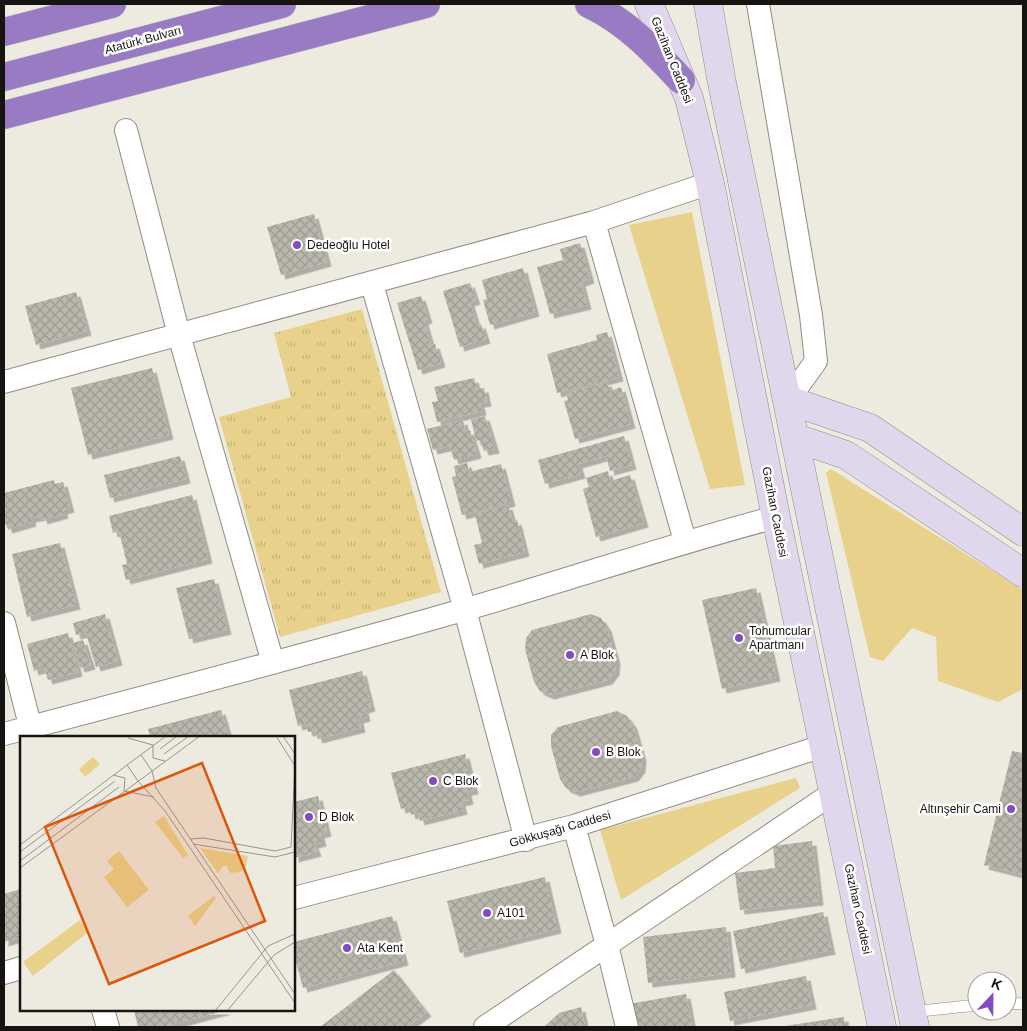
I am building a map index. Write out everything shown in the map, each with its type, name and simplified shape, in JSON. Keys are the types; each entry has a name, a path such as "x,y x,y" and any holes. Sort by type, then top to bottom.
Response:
{"highway":[{"path":"4,32 112,4"},
{"name":"Atatürk Bulvarı","path":"4,77 282,4"},
{"path":"4,114 426,4"},
{"path":"589,4 616,18 638,35 681,80"}],"main road":[{"name":"Gazihan Caddesi","path":"649,4 689,98 710,183 832,793 882,1027"},
{"path":"708,4 722,83 796,438 913,1020"},
{"path":"788,400 870,428 1023,532"},
{"path":"796,438 846,455 1023,573"}],"street":[{"path":"758,4 811,315 816,361 788,400"},
{"path":"126,130 179,335 273,664"},
{"path":"4,382 372,284 594,222 710,183"},
{"path":"594,222 685,541"},
{"path":"372,284 465,610 526,840"},
{"path":"4,734 32,732 465,610 685,541 776,517"},
{"path":"4,622 32,732"},
{"name":"Gökkuşağı Caddesi","path":"295,898 526,840 823,746"},
{"path":"485,1027 832,793"},
{"path":"574,826 628,1027"},
{"path":"4,973 20,968"},
{"path":"103,1011 108,1027"}],"lane":[{"path":"913,1020 967,1007"}],"green space":[{"path":"692,212 745,485 710,489 629,225"},
{"path":"362,309 441,592 280,637 219,417 291,397 274,333"},
{"path":"831,469 1023,590 1023,689 998,702 938,681 936,637 912,628 883,661 870,657 826,473"},
{"path":"796,778 800,788 621,900 600,830"}],"building":[{"name":"Dedeoğlu Hotel","path":"314,214 327,262 281,275 267,227"},
{"path":"580,243 590,279 581,282 587,305 550,314 537,267 563,260 560,249"},
{"path":"523,268 535,312 490,325 483,300 487,299 482,280"},
{"path":"470,283 476,300 470,302 477,325 481,324 486,339 460,347 443,291"},
{"path":"76,292 87,331 36,345 25,306"},
{"path":"421,296 428,319 424,320 431,345 435,344 441,363 418,370 397,303"},
{"path":"607,332 619,377 557,393 547,354 597,340 596,335"},
{"path":"152,368 169,435 88,455 71,388"},
{"path":"474,378 477,389 484,388 487,402 480,403 482,411 437,422 432,402 438,401 434,387"},
{"path":"607,382 610,391 621,387 631,424 575,439 564,401 568,400 566,393"},
{"path":"485,416 495,449 484,451 480,440 476,441 471,419"},
{"path":"463,420 465,431 470,430 477,454 454,460 450,446 433,450 427,429"},
{"path":"624,436 632,465 610,471 606,456 578,464 581,474 545,484 538,460"},
{"path":"180,456 186,479 110,498 104,475"},
{"path":"467,463 469,472 501,464 511,502 462,515 452,477 456,476 454,466"},
{"path":"608,471 610,481 630,475 644,523 596,537 583,489 589,487 586,478"},
{"path":"54,480 55,484 63,482 70,508 63,510 64,514 43,520 42,516 31,518 32,522 8,529 6,524 4,525 4,493"},
{"path":"192,495 208,559 126,580 122,565 127,564 119,531 113,533 109,516"},
{"path":"508,505 513,522 517,520 525,552 479,564 474,545 482,543 475,514"},
{"path":"60,543 76,605 27,617 12,554"},
{"path":"214,579 227,630 189,639 176,588"},
{"name":"Tohumcular Apartmanı","path":"756,588 776,677 722,689 702,600"},
{"path":"105,614 118,661 96,667 86,633 76,635 73,623"},
{"name":"A Blok","path":"591,614 601,618 607,627 616,660 615,671 608,680 550,695 540,691 534,682 525,649 526,638 532,630"},
{"path":"68,633 78,672 48,680 44,668 34,671 27,644"},
{"path":"83,640 91,665 80,668 73,643"},
{"path":"362,671 371,707 364,709 366,717 359,719 361,728 318,739 315,731 308,732 306,724 298,726 289,690"},
{"path":"221,710 229,736 150,736 148,729"},
{"name":"B Blok","path":"617,711 627,716 633,725 642,757 641,768 634,777 576,792 566,788 560,779 551,746 551,735 558,727"},
{"name":"Altınşehir Cami","path":"1012,751 1023,753 1023,875 984,865"},
{"name":"C Blok","path":"465,754 474,790 467,791 469,800 461,802 463,810 420,821 418,813 411,815 409,807 401,809 391,773"},
{"name":"D Blok","path":"318,796 327,832 320,834 322,842 314,844 317,852 295,858 295,802"},
{"path":"812,841 819,901 740,910 735,873 775,868 773,846"},
{"path":"545,877 557,929 460,953 447,901"},
{"path":"20,889 20,937 4,942 4,894"},
{"path":"823,912 831,950 741,969 733,931"},
{"name":"Ata Kent","path":"392,916 404,961 303,988 295,958 295,942"},
{"path":"726,927 731,973 648,983 643,937"},
{"path":"394,970 427,1012 407,1027 320,1027"},
{"path":"806,976 812,1005 730,1021 724,992"},
{"path":"686,994 692,1027 634,1027 629,1004"},
{"path":"581,1007 585,1027 544,1027 559,1013"},
{"path":"134,1011 223,1011 162,1027 138,1027"},
{"path":"844,1017 845,1027 785,1027 785,1026"}],"place":[{"name":"Dedeoğlu Hotel","path":"297,245"},
{"name":"Tohumcular Apartmanı","path":"739,638"},
{"name":"A Blok","path":"570,655"},
{"name":"B Blok","path":"596,752"},
{"name":"C Blok","path":"433,781"},
{"name":"Altınşehir Cami","path":"1011,809"},
{"name":"D Blok","path":"309,817"},
{"name":"A101","path":"487,913"},
{"name":"Ata Kent","path":"347,948"}]}
